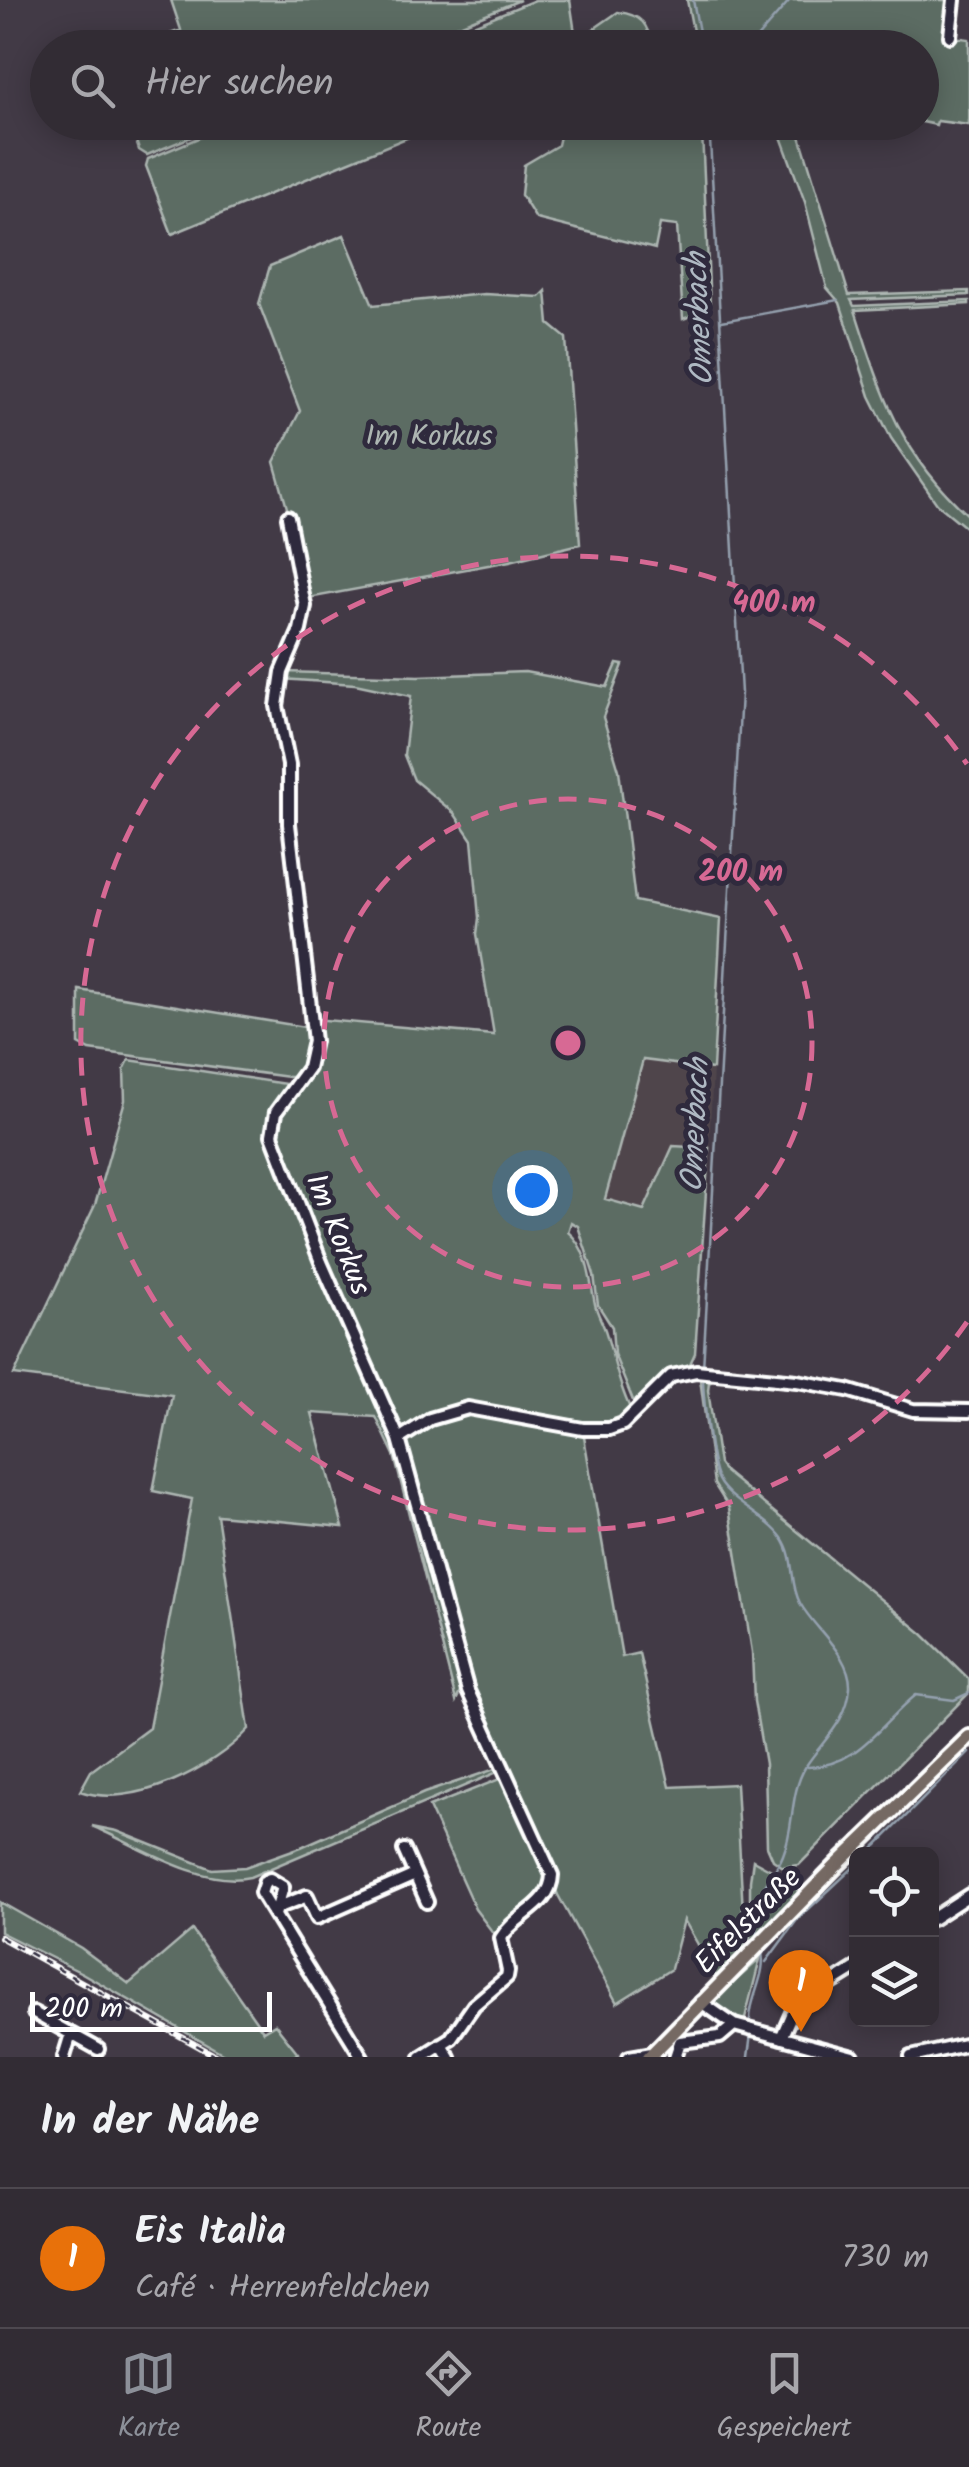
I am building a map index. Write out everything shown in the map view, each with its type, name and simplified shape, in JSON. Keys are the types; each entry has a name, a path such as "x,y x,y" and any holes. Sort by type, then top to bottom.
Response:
{"main road":[{"name":"Eifelstraße","path":"651,2055 969,1737"}],"street":[{"path":"950,36 954,0"},
{"name":"Im Korkus","path":"288,517 305,606 300,630 282,672 277,706 289,765 294,878 314,1041 308,1068 276,1112 272,1135 399,1439 468,1691 550,1869 552,1884 501,1938 506,1977 474,2005 451,2038 441,2044"},
{"path":"399,1439 430,1418 468,1408 583,1429 609,1429 623,1424 671,1376 704,1372 797,1380 913,1410 969,1411"},
{"path":"404,1850 428,1902"},
{"path":"362,2057 277,1911 307,1896 318,1918 415,1875"},
{"path":"939,1914 969,1895"},
{"path":"781,2038 796,2006 849,1972"},
{"path":"701,2002 738,2027 826,2054 853,2057"},
{"path":"34,2013 98,2049"},
{"path":"676,2057 680,2042 720,2037 738,2027"},
{"path":"64,2057 70,2034"},
{"path":"421,2057 441,2044 449,2057"},
{"path":"912,2057 969,2044"},
{"path":"629,2057 651,2055"}],"shaded area":[{"path":"643,1060 713,1069 709,1148 673,1146 644,1210 605,1200"}],"green space":[{"path":"171,0 520,0 447,30 181,30"},
{"path":"535,0 570,0 575,30 461,30"},
{"path":"687,0 951,0 946,36 969,39 969,125 939,121 939,30 693,30"},
{"path":"618,12 643,22 648,30 592,30"},
{"path":"136,140 184,140 147,155 139,150"},
{"path":"193,140 401,140 172,234 146,166 148,159"},
{"path":"559,140 702,140 710,309 683,319 677,226 660,224 655,249 536,219 521,195 524,165 558,145"},
{"path":"782,140 801,140 849,295 969,291 969,295 851,300 854,306 969,301 855,310 896,422 926,470 969,516 969,530 937,504 891,438 870,396 840,303 827,288 805,202"},
{"name":"Im Korkus","path":"344,235 373,305 484,294 540,297 546,291 549,324 566,338 580,544 309,598 305,594 274,462 300,411 259,304 270,266"},
{"path":"617,664 623,665 603,717 619,770 635,901 721,919 713,1069 643,1060 605,1199 644,1210 673,1146 709,1148 695,1353 690,1364 669,1374 639,1403 633,1401 614,1354 612,1327 598,1305 594,1275 578,1226 571,1222 568,1232 584,1256 596,1308 630,1408 628,1417 608,1426 583,1425 467,1405 406,1429 396,1428 324,1260 276,1134 279,1113 311,1069 314,1019 494,1035 477,934 472,840 454,813 414,780 404,755 411,696 355,684 282,679 285,672 419,676 525,672 607,687"},
{"path":"79,990 311,1028 308,1054 297,1077 288,1077 90,1050 79,1044"},
{"path":"129,1060 286,1084 286,1091 271,1110 268,1136 395,1441 462,1688 456,1701 394,1455 376,1417 312,1413 343,1527 217,1515 249,1729 215,1758 171,1782 123,1795 101,1795 80,1791 91,1771 149,1728 192,1499 153,1491 172,1395 14,1375 95,1205 125,1100 124,1070"},
{"path":"702,1375 716,1378 709,1382 708,1390 719,1464 725,1472 923,1634 969,1679 969,1693 799,1865 783,1867 773,1860 767,1846 765,1764 754,1701 752,1652 729,1508 714,1484"},
{"path":"465,1411 583,1431 622,1657 639,1653 670,1787 736,1784 745,1949 717,1978 684,1920 671,1969 617,2003 558,1895 470,1686 405,1452 406,1441 431,1420"},
{"path":"498,1768 500,1771 250,1877 232,1879 191,1871 92,1826 117,1831 212,1869 245,1867 424,1793"},
{"path":"502,1778 510,1781 547,1870 545,1893 497,1938 475,1909 429,1807"},
{"path":"753,1860 795,1883 798,1893 750,1944 750,1881"},
{"path":"0,1902 81,1948 129,1984 192,1930 263,2031 275,2024 298,2053 293,2057 229,2057 82,1973 0,1932"},
{"path":"760,1959 744,2022 732,2018 715,2003 716,1998"}],"waterway":[{"name":"Omerbach","path":"693,0 699,30"},
{"path":"764,30 790,0"},
{"name":"Omerbach","path":"703,1369 741,693 710,140"},
{"path":"722,321 838,300"},
{"name":"Omerbach","path":"703,1377 711,1455 720,1484 782,1538 800,1603 839,1653 849,1675 845,1710 801,1777 783,1855 758,1902 759,1939"},
{"path":"808,1767 826,1765 856,1751 916,1695 954,1700 969,1693"},
{"path":"875,1847 969,1753"},
{"path":"766,1962 797,1920 849,1872"},
{"name":"Omerbach","path":"750,2026 762,1967 761,1947"},
{"name":"Omerbach","path":"748,2057 751,2034"}],"railway":[{"path":"0,1937 218,2057"}],"place":[{"name":"Eis Italia","path":"801,2032"}]}
